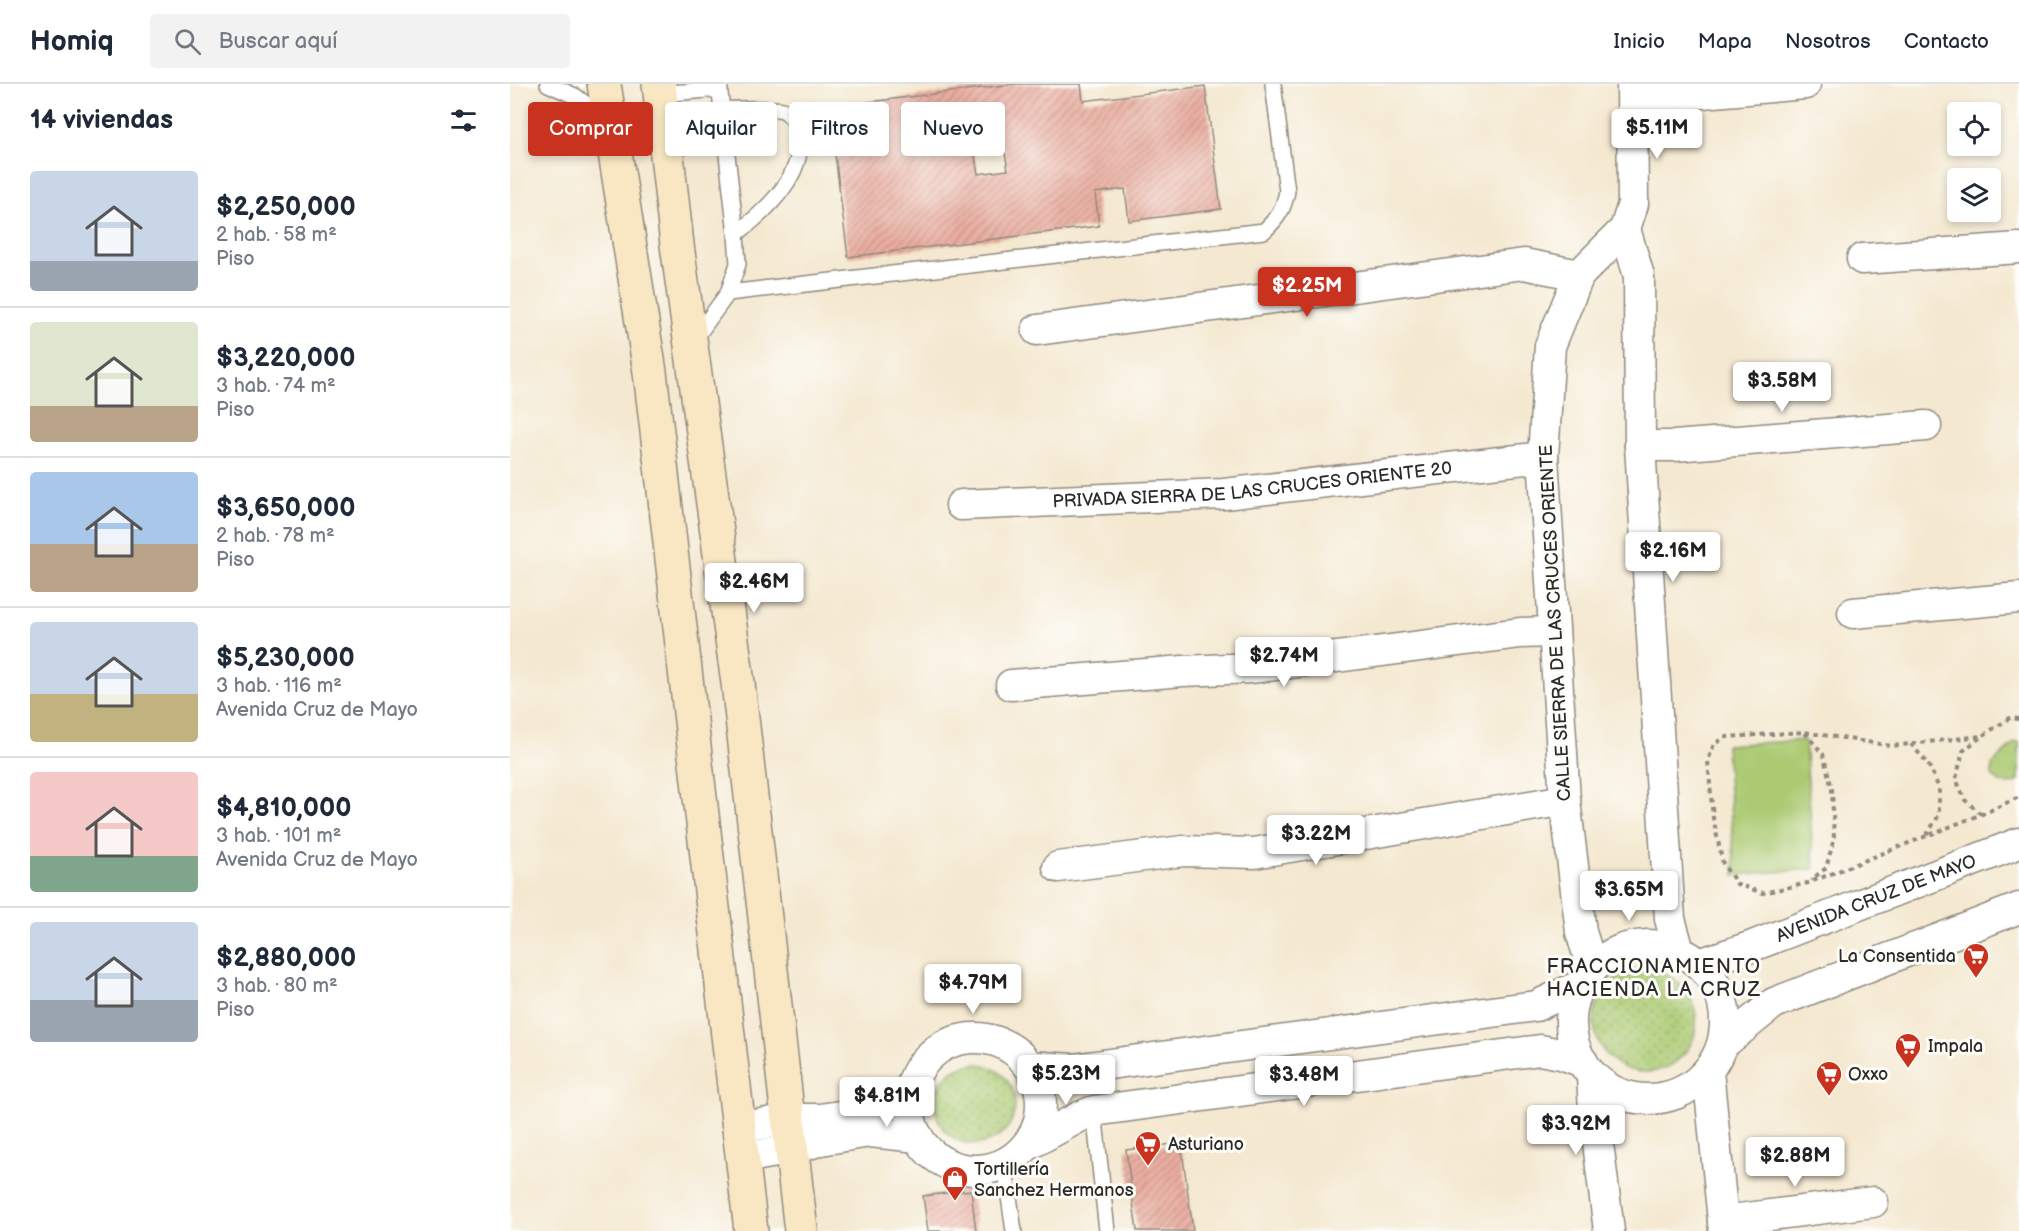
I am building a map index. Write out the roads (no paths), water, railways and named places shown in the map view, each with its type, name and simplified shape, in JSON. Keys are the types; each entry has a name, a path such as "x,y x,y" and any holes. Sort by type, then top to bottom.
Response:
{"main road":[{"path":"604,84 607,102"},
{"path":"650,372 666,335 655,249 645,107 654,87"},
{"path":"654,87 740,695 792,1134 801,1231"},
{"path":"615,156 650,372 751,1231"}],"street":[{"path":"1632,91 1805,84"},
{"name":"CALLE SIERRA DE LAS CRUCES ORIENTE","path":"1586,977 1565,800 1543,457 1550,346 1579,275 1625,229 1633,204 1632,91"},
{"path":"1625,229 1639,276 1640,446 1670,918 1689,958 1717,987 1725,1016 1715,1058 1723,1226 1873,1202"},
{"path":"1862,259 2019,248"},
{"path":"1037,330 1524,264 1579,275"},
{"path":"1640,446 1674,446 1926,426"},
{"name":"PRIVADA SIERRA DE LAS CRUCES ORIENTE 20","path":"961,505 1224,494 1543,457"},
{"path":"1853,614 2019,598"},
{"path":"1011,685 1183,671 1252,668 1520,633 1554,632"},
{"path":"1058,867 1183,851 1254,853 1565,800"},
{"name":"AVENIDA CRUZ DE MAYO","path":"1689,958 1762,942 2019,843"},
{"path":"1028,1145 1038,1127 1042,1106 1039,1085 1029,1066 1010,1048 986,1039 960,1039 936,1050 918,1068 908,1095 910,1122 922,1146 944,1164 961,1170 980,1171 1014,1158 1028,1145 1079,1116 1094,1111 1540,1050 1561,1054 1588,1069 1612,1091 1636,1099 1662,1098 1685,1089 1774,1003 2019,908"},
{"path":"1029,1066 1073,1069 1536,1006 1586,977 1611,953 1634,946 1657,945 1689,958"},
{"path":"1586,977 1570,1017 1575,1049 1588,1069 1609,1231"},
{"path":"741,1143 792,1134 820,1119 866,1112 908,1095"},
{"path":"792,1134 821,1140 870,1132 918,1137"}],"lane":[{"path":"548,84 583,102"},
{"path":"728,292 1264,231 1278,218 1285,204 1287,191 1273,84"},
{"path":"654,87 719,87 721,102"},
{"path":"736,234 753,221 780,194 798,160 800,140 798,127 790,116 782,110 777,110"},
{"path":"691,343 728,292 738,264 727,156"},
{"path":"1094,1111 1107,1231"},
{"path":"1004,1163 1014,1231"}],"place":[{"name":"La Consentida","path":"1976,979"},
{"name":"Impala","path":"1908,1069"},
{"name":"Oxxo","path":"1829,1097"},
{"name":"Asturiano","path":"1148,1167"},
{"name":"Tortillería Sanchez Hermanos","path":"955,1202"}],"district":[{"name":"FRACCIONAMIENTO HACIENDA LA CRUZ","path":"1654,978"}]}
